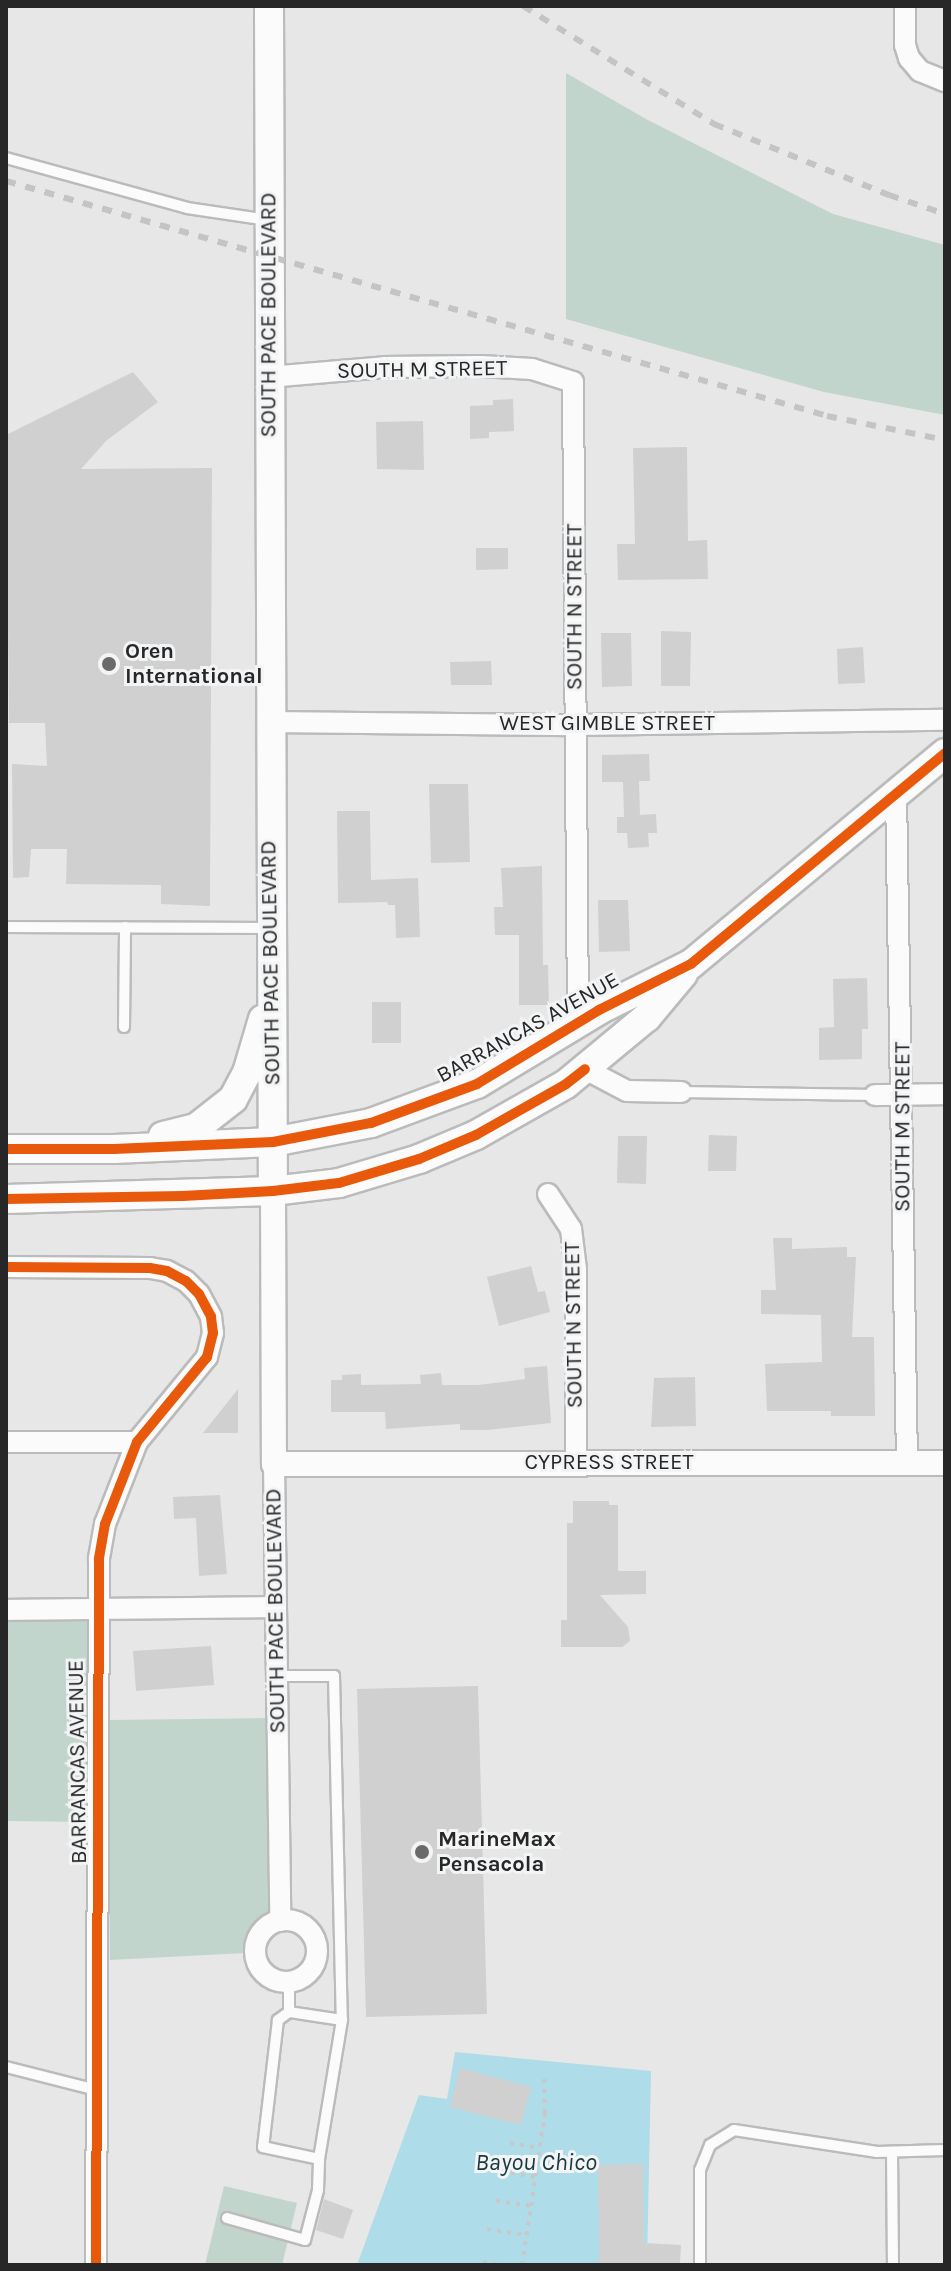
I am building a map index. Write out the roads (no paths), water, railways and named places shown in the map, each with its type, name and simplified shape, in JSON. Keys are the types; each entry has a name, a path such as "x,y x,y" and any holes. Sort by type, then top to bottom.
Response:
{"main road":[{"name":"SOUTH PACE BOULEVARD","path":"269,6 269,722 273,1191"},
{"name":"BARRANCAS AVENUE","path":"6,1149 114,1149 273,1142 371,1123 477,1084 578,1024 691,964 845,840 896,792 945,753"},
{"name":"BARRANCAS AVENUE","path":"6,1199 273,1191 339,1183 419,1159 476,1135 566,1084 647,1017 691,964"},
{"path":"114,1149 196,1128 233,1099 247,1073 272,992"}],"street":[{"path":"905,6 905,45 913,64 932,78 945,81"},
{"name":"SOUTH M STREET","path":"269,377 385,367 481,366 532,369 573,382"},
{"name":"SOUTH N STREET","path":"573,382 578,1024"},
{"name":"WEST GIMBLE STREET","path":"269,722 576,725 945,720"},
{"name":"SOUTH M STREET","path":"896,792 907,1463"},
{"path":"585,1069 627,1091 681,1092"},
{"path":"875,1095 945,1094"},
{"name":"SOUTH PACE BOULEVARD","path":"273,1191 280,1921"},
{"name":"SOUTH N STREET","path":"548,1194 571,1229 576,1269 576,1463"},
{"name":"BARRANCAS AVENUE","path":"6,1267 150,1268 186,1281 199,1294 211,1317 213,1333 207,1357 178,1387 137,1442 105,1524 99,1559 96,2265"},
{"path":"6,1442 137,1442"},
{"name":"CYPRESS STREET","path":"274,1464 945,1463"},
{"path":"6,1610 275,1607"},
{"path":"280,1921 300,1923 314,1937 317,1947 317,1957 307,1974 289,1982 269,1977 256,1961 254,1951 262,1931 280,1921"}],"lane":[{"path":"6,158 187,208 270,221"},
{"path":"6,927 271,928"},
{"path":"124,1027 125,927"},
{"path":"681,1092 875,1095"},
{"path":"227,2218 305,2240 318,2190 319,2159 342,2020 334,1676 277,1676"},
{"path":"289,1982 289,2012"},
{"path":"319,2159 263,2147 278,2020 289,2012 342,2020"},
{"path":"6,2067 98,2090"},
{"path":"700,2265 700,2170 710,2145 734,2130 892,2152 945,2150"},
{"path":"892,2152 893,2265"}],"water":[{"name":"Bayou Chico","path":"455,2052 651,2071 647,2265 357,2265 419,2095 447,2099"}],"railway":[{"path":"523,6 714,124 889,195 945,214"},
{"path":"6,181 827,416 945,440"}],"place":[{"name":"Oren International","path":"109,664"},
{"name":"MarineMax Pensacola","path":"422,1852"}]}
